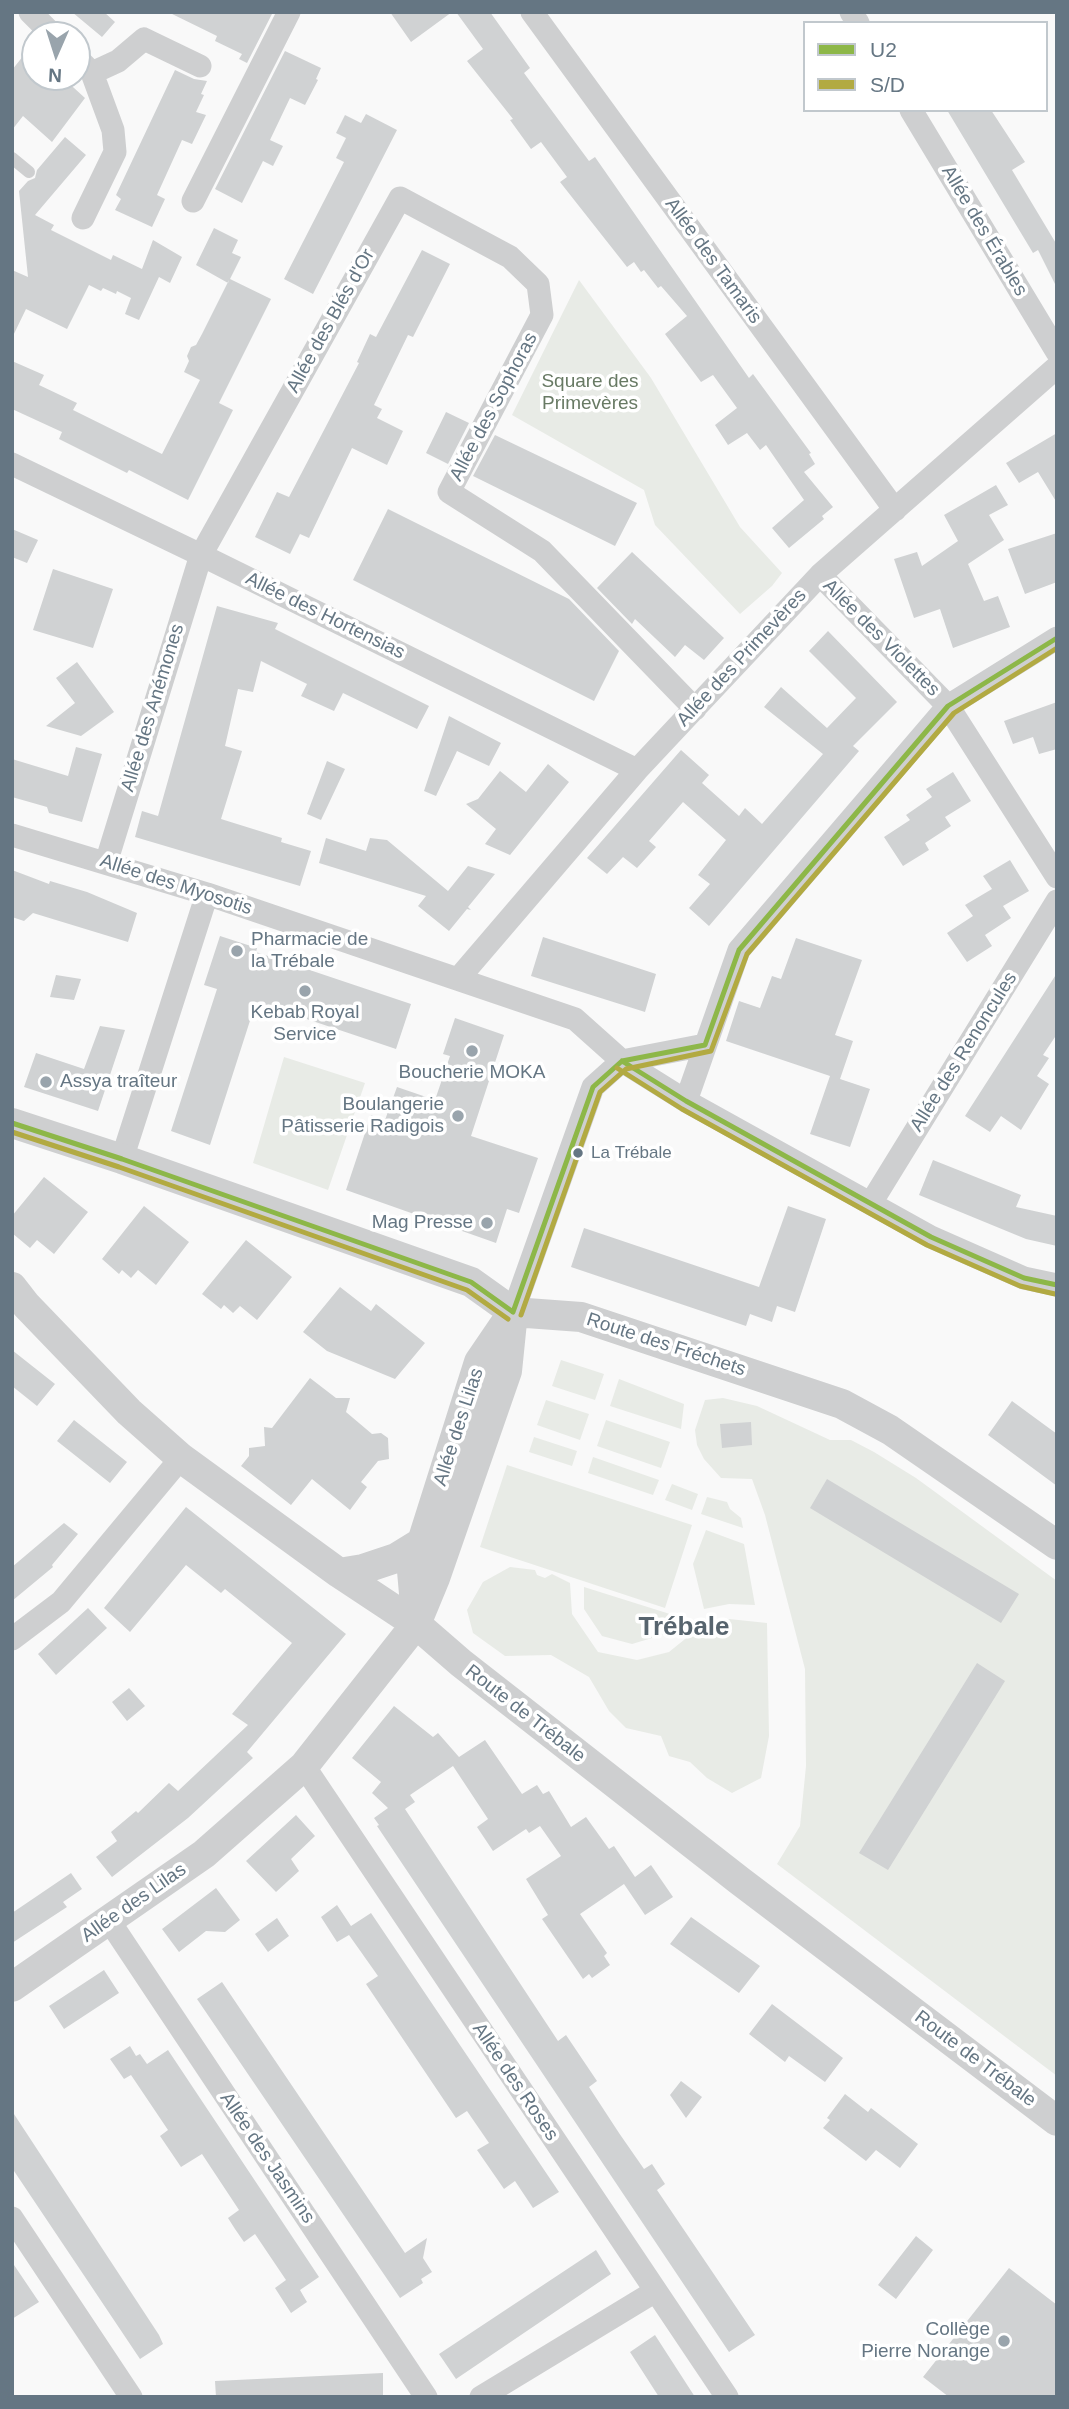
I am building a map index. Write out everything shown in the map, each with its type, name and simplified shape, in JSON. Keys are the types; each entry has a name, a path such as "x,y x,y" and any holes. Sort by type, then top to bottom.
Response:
{"street":[{"path":"193,201 289,12"},
{"name":"Allée des Tamaris","path":"532,12 895,510"},
{"path":"91,64 118,61 144,39 200,66"},
{"path":"83,218 115,152 113,130 91,79"},
{"name":"Allée des Érables","path":"912,112 1057,352"},
{"name":"Allée des Blés d'Or","path":"201,555 400,198 510,257"},
{"name":"Allée des Sophoras","path":"510,257 538,284 542,315 449,492 542,551 695,709"},
{"name":"Allée des Primevères","path":"458,979 637,770 820,575 1057,367"},
{"name":"Allée des Hortensias","path":"12,464 637,770"},
{"name":"Allée des Anémones","path":"106,863 201,555"},
{"name":"Allée des Violettes","path":"820,575 948,706 1057,877"},
{"path":"686,1101 739,950 948,706 1057,638"},
{"name":"Allée des Myosotis","path":"12,835 207,894 575,1019 622,1061 686,1101 930,1237 1024,1278 1057,1285"},
{"path":"122,1159 207,894"},
{"name":"Allée des Renoncules","path":"871,1203 1057,901"},
{"path":"12,1124 122,1159 471,1282 513,1312 593,1087 622,1061 705,1045"},
{"name":"Route de Trébale","path":"12,1287 26,1305 130,1412 181,1458 339,1573 416,1624 461,1663 740,1881 1057,2121"},
{"name":"Allée des Lilas","path":"416,1624 412,1571 479,1362 513,1312"},
{"name":"Allée des Lilas","path":"12,1987 204,1854 304,1766 416,1624 435,1578 507,1371 513,1312"},
{"name":"Route des Fréchets","path":"513,1312 581,1318 842,1404 890,1430 1057,1545"},
{"path":"12,1639 61,1602 181,1458"},
{"path":"339,1573 363,1569 396,1558 422,1542"},
{"name":"Allée des Roses","path":"304,1766 654,2292 727,2397"},
{"name":"Allée des Jasmins","path":"108,1919 426,2397"},
{"path":"12,2218 131,2397"},
{"path":"481,2397 654,2292"}],"lane":[{"path":"12,159 29,172"}],"green space":[{"name":"Square des Primevères","path":"579,280 651,378 740,527 782,573 772,586 740,614 655,525 644,490 512,415"},
{"path":"284,1057 365,1083 328,1190 253,1163"},
{"path":"561,1360 604,1374 595,1400 552,1386"},
{"path":"619,1379 684,1404 681,1429 610,1406"},
{"path":"723,1398 757,1406 830,1440 851,1440 874,1452 916,1478 1057,1581 1057,2076 777,1864 800,1826 806,1766 805,1669 765,1515 752,1479 721,1478 704,1459 697,1445 695,1430 705,1400"},
{"path":"546,1400 589,1414 580,1440 537,1425"},
{"path":"606,1420 670,1442 661,1468 597,1446"},
{"path":"534,1437 577,1451 572,1466 529,1452"},
{"path":"593,1457 659,1480 653,1495 588,1473"},
{"path":"507,1465 692,1525 665,1608 480,1547"},
{"path":"672,1484 698,1494 692,1510 665,1500"},
{"path":"707,1497 727,1502 730,1509 741,1518 743,1528 701,1514"},
{"path":"706,1530 744,1544 755,1605 729,1604 704,1609 693,1564"},
{"path":"510,1567 535,1570 537,1575 545,1578 552,1574 570,1583 572,1614 598,1652 637,1660 669,1652 690,1635 729,1619 767,1623 769,1736 761,1778 732,1793 707,1778 690,1762 669,1756 661,1736 626,1728 609,1711 589,1677 551,1655 505,1656 473,1633 467,1610 483,1582"},
{"path":"584,1587 689,1620 662,1635 632,1644 602,1636 584,1609"}],"building":[{"path":"72,12 104,12 115,22 102,37 91,28 91,21 83,21"},
{"path":"168,12 273,12 247,63 239,59 242,54 215,41 217,36"},
{"path":"390,12 452,12 411,42"},
{"path":"456,12 490,12 530,68 524,73 589,161 595,157 749,378 753,374 811,453 809,454 815,464 804,472 833,507 822,516 824,519 789,548 772,528 804,500 766,445 760,450 747,433 728,445 715,425 737,408 713,375 701,382 665,334 687,316 644,270 641,272 634,262 627,267 560,182 567,177 541,142 531,149 510,120 513,119 467,61 483,49"},
{"path":"285,51 321,68 316,79 318,80 305,105 290,98 270,140 283,146 273,166 263,161 242,203 215,189"},
{"path":"21,59 21,91 77,91 85,98 52,142 23,116 12,130 12,70"},
{"path":"175,70 194,79 207,81 196,112 206,115 192,144 182,140 157,195 165,199 152,227 115,210 121,199 116,195"},
{"path":"948,112 992,112 1025,162 1012,170 1057,245 1057,288 1038,250 1033,253"},
{"path":"366,114 397,130 313,294 284,279 344,162 336,158 346,138 336,133 345,115 361,123"},
{"path":"65,137 86,155 35,215 54,225 51,230 111,260 113,255 142,269 153,240 182,257 170,283 159,277 139,320 125,314 131,298 117,291 116,294 103,288 101,291 89,285 67,329 26,309 12,338 12,270 28,277 19,191 35,178 37,170"},
{"path":"214,228 238,240 232,253 241,257 230,279 271,299 219,403 233,410 188,500 59,439 62,432 12,409 12,361 44,375 39,385 77,403 73,410 162,454 200,380 184,372 189,361 187,356 191,347 196,345 228,283 196,265"},
{"path":"422,250 450,264 413,337 408,335 374,405 382,409 377,418 403,431 387,465 352,448 309,538 300,534 290,554 255,537 277,492 289,497 359,363 357,362 370,334 376,337"},
{"path":"446,412 469,423 448,464 426,453"},
{"path":"1057,433 1057,503 1038,472 1019,483 1006,463"},
{"path":"495,435 637,503 615,546 473,476"},
{"path":"996,485 1008,505 989,515 1004,540 968,564 984,601 998,596 1010,627 953,648 940,609 914,618 894,559 917,552 922,566 958,541 944,515"},
{"path":"388,509 569,599 619,651 594,701 353,580"},
{"path":"12,529 38,540 27,563 12,557"},
{"path":"1057,533 1057,582 1025,594 1008,549"},
{"path":"632,552 724,638 704,660 685,645 675,657 635,619 632,624 597,588"},
{"path":"53,569 113,589 93,648 33,630"},
{"path":"217,606 278,623 275,629 429,706 417,729 343,693 334,711 301,696 307,684 261,661 253,692 238,689 225,746 242,751 221,819 282,838 281,842 311,851 300,886 135,837 142,811 158,816"},
{"path":"828,631 897,702 853,746 859,751 709,926 689,908 710,884 698,875 726,840 683,802 649,841 656,847 637,868 623,857 607,874 587,858 681,750 709,775 702,783 739,816 745,808 762,824 823,754 764,707 781,687 827,728 856,698 809,651"},
{"path":"77,662 114,712 81,736 46,726 75,703 56,678"},
{"path":"1057,702 1057,749 1039,754 1033,737 1013,744 1004,721"},
{"path":"449,716 501,743 489,766 457,751 436,796 424,791"},
{"path":"76,747 102,754 82,822 49,813 47,807 12,797 12,759 68,776"},
{"path":"327,761 345,769 321,820 307,814"},
{"path":"548,764 569,782 510,855 485,844 496,829 466,804 478,799 500,771 526,792"},
{"path":"953,772 971,801 945,817 951,826 925,843 929,850 903,866 884,837 910,820 906,815 932,797 926,789"},
{"path":"326,838 366,851 370,838 387,840 448,891 468,866 495,874 468,907 471,910 467,909 449,931 418,906 426,896 319,863"},
{"path":"1010,860 1029,891 1003,906 1011,918 985,935 992,946 967,962 947,933 973,916 965,905 992,889 983,876"},
{"path":"12,870 49,884 50,881 87,892 137,913 128,942 33,913 24,921 12,917"},
{"path":"220,936 257,948 256,952 411,1004 396,1049 256,1002 210,1145 171,1131 217,989 204,985"},
{"path":"543,937 656,974 645,1012 531,976"},
{"path":"796,938 862,960 835,1035 853,1041 840,1079 870,1089 850,1147 810,1134 830,1076 726,1041 739,1001 760,1008 772,976 781,979"},
{"path":"1057,973 1057,1034 1043,1055 1049,1058 1037,1076 1049,1084 1021,1130 1001,1116 990,1132 965,1116"},
{"path":"56,975 81,979 74,1000 50,997"},
{"path":"455,1018 504,1035 471,1136 538,1158 519,1213 507,1209 496,1243 346,1190 371,1115 385,1120 397,1087 435,1100 450,1056 443,1054"},
{"path":"100,1026 125,1030 98,1111 24,1087 36,1053 84,1069"},
{"path":"933,1160 1021,1195 1016,1207 1057,1216 1057,1246 1026,1239 919,1195"},
{"path":"44,1177 88,1212 54,1254 37,1240 30,1248 12,1233 12,1216"},
{"path":"144,1206 189,1242 156,1285 138,1270 131,1278 122,1270 119,1274 102,1259"},
{"path":"788,1206 826,1219 795,1312 777,1306 772,1322 750,1314 746,1326 571,1267 584,1228 759,1287"},
{"path":"246,1240 292,1277 257,1320 240,1306 233,1313 224,1305 221,1309 202,1294"},
{"path":"340,1287 371,1311 376,1304 425,1343 395,1379 327,1351 303,1332"},
{"path":"12,1350 55,1384 37,1406 12,1386"},
{"path":"310,1378 336,1398 350,1398 346,1412 372,1434 381,1433 388,1438 389,1459 378,1461 361,1482 367,1487 350,1510 312,1479 291,1505 241,1466 249,1456 249,1448 265,1446 264,1427 272,1428"},
{"path":"1012,1401 1057,1434 1057,1486 988,1435"},
{"path":"74,1420 127,1462 110,1483 57,1441"},
{"path":"751,1422 752,1445 722,1448 720,1424"},
{"path":"827,1479 1019,1594 1001,1623 810,1508"},
{"path":"186,1507 346,1634 247,1752 253,1758 188,1818 112,1877 96,1857 117,1841 111,1832 136,1811 138,1813 169,1783 178,1791 248,1725 232,1714 292,1643 225,1589 221,1593 186,1565 130,1632 104,1608"},
{"path":"64,1523 78,1534 53,1567 12,1601 12,1567"},
{"path":"88,1608 107,1628 56,1675 38,1654"},
{"path":"977,1663 1005,1681 888,1870 859,1853"},
{"path":"129,1688 145,1706 127,1721 112,1702"},
{"path":"394,1706 433,1737 438,1733 459,1757 485,1740 522,1794 537,1785 543,1794 549,1791 571,1827 586,1817 609,1849 614,1846 635,1877 651,1865 673,1897 645,1915 624,1884 580,1914 607,1953 604,1956 610,1965 592,1978 589,1974 583,1979 542,1919 548,1915 526,1879 561,1856 540,1826 529,1833 526,1829 493,1851 477,1827 488,1819 453,1766 410,1795 415,1802 405,1809 558,2041 566,2035 597,2081 589,2087 644,2169 652,2164 665,2184 657,2190 755,2335 729,2352 377,1826 379,1825 374,1818 388,1808 372,1793 381,1782 352,1758"},
{"path":"296,1815 315,1836 291,1859 299,1871 276,1892 246,1861"},
{"path":"71,1873 82,1889 63,1902 67,1907 12,1943 12,1913"},
{"path":"216,1888 240,1920 225,1932 206,1931 179,1952 162,1929"},
{"path":"337,1905 351,1926 371,1913 559,2192 533,2208 515,2181 504,2189 477,2150 489,2143 467,2111 456,2118 366,1984 378,1976 349,1935 337,1942 321,1917"},
{"path":"691,1917 760,1966 739,1993 670,1944"},
{"path":"277,1918 289,1936 268,1952 255,1934"},
{"path":"104,1970 119,1993 64,2029 49,2006"},
{"path":"222,1982 405,2253 427,2238 423,2258 432,2272 421,2279 423,2283 400,2298 197,1999"},
{"path":"772,2004 843,2058 825,2082 789,2056 785,2062 749,2034"},
{"path":"130,2046 136,2056 140,2054 147,2064 168,2050 319,2277 300,2290 307,2302 291,2313 275,2288 286,2280 255,2234 244,2242 235,2229 228,2218 239,2210 202,2154 181,2167 160,2136 168,2130 131,2075 124,2079 110,2059"},
{"path":"681,2081 702,2097 686,2118 670,2095"},
{"path":"845,2094 868,2112 871,2108 918,2144 900,2168 876,2150 866,2161 823,2128"},
{"path":"12,2111 159,2335 163,2344 140,2359 12,2168"},
{"path":"916,2236 933,2250 896,2299 878,2285"},
{"path":"596,2250 611,2274 456,2379 439,2354"},
{"path":"12,2262 39,2302 12,2319"},
{"name":"Collège Pierre Norange","path":"1009,2268 1057,2305 1057,2397 949,2397 923,2377"},
{"path":"655,2335 695,2397 659,2397 630,2352"},
{"path":"383,2373 383,2397 216,2397 215,2381"}],"transit line":[{"name":"U2","path":"513,1312 593,1087 622,1061 705,1045 739,950 948,706 1057,638"},
{"name":"S/D","path":"521,1315 600,1092 626,1069 711,1051 747,954 954,713 1057,648"},
{"name":"U2","path":"622,1061 686,1101 931,1237 1024,1278 1057,1285"},
{"name":"S/D","path":"617,1068 682,1109 927,1245 1020,1286 1055,1294"},
{"name":"U2","path":"12,1123 471,1282 513,1312"},
{"name":"S/D","path":"12,1132 467,1290 508,1319"}],"place":[{"name":"Pharmacie de la Trébale","path":"237,951"},
{"name":"Kebab Royal Service","path":"305,991"},
{"name":"Boucherie MOKA","path":"472,1051"},
{"name":"Assya traîteur","path":"46,1082"},
{"name":"Boulangerie Pâtisserie Radigois","path":"458,1116"},
{"name":"La Trébale","path":"578,1153"},
{"name":"Mag Presse","path":"487,1223"},
{"name":"Collège Pierre Norange","path":"1004,2341"}],"district":[{"name":"Trébale","path":"684,1628"}]}
